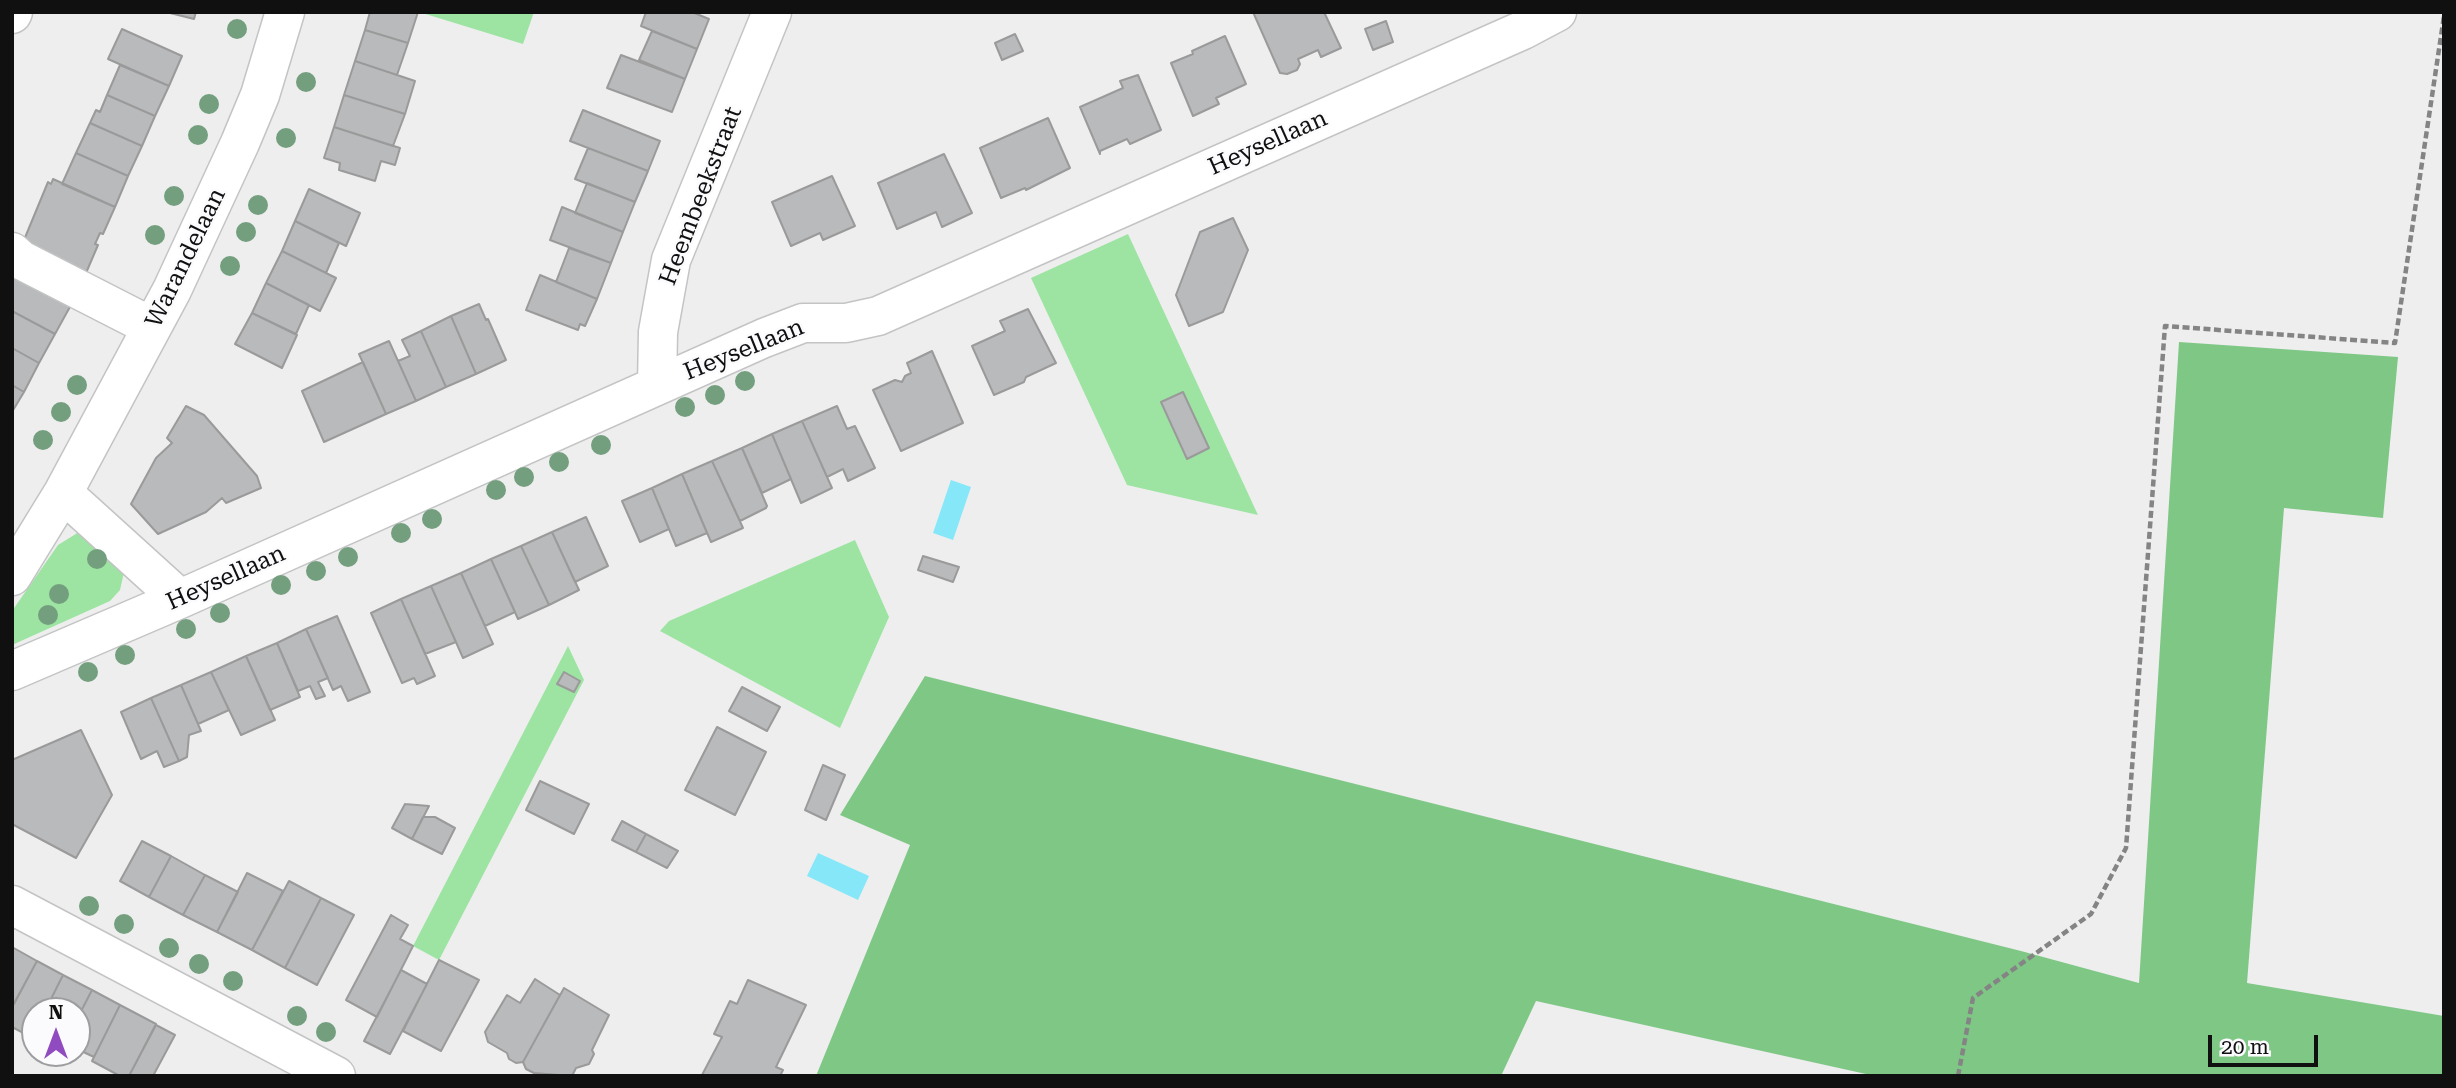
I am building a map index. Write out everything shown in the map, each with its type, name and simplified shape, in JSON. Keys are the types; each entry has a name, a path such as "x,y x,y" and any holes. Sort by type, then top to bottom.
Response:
{"street":[{"name":"Warandelaan","path":"12,576 63,493 208,217 260,94 285,12"},
{"name":"Heembeekstraat","path":"657,385 658,332 671,260 772,12"},
{"name":"Heysellaan","path":"12,671 180,600 788,328 803,323 846,323 878,317 1523,30 1556,12"},
{"path":"12,252 21,260 152,327"},
{"path":"63,493 180,600"},
{"path":"12,905 336,1076"}],"path":[{"path":"1958,1076 1973,998 2091,914 2126,848 2165,326 2395,343 2444,16"}],"green space":[{"path":"419,12 534,12 523,44"},
{"path":"1128,234 1258,515 1127,485 1031,278"},
{"path":"2179,342 2398,357 2383,518 2284,508 2247,983 2444,1016 2444,1076 1875,1076 1536,1001 1501,1076 816,1076 910,845 840,815 925,676 2139,983"},
{"path":"79,532 124,572 120,590 110,601 12,645 12,611 58,545"},
{"path":"855,540 889,617 840,728 660,631 669,621"},
{"path":"568,646 584,680 439,960 413,946"}],"water":[{"path":"951,480 971,487 953,540 933,533"},
{"path":"818,853 869,876 858,900 807,876"}],"building":[{"path":"166,12 196,12 194,19"},
{"path":"370,12 418,12 408,43 365,30"},
{"path":"646,12 692,12 709,19 697,49 641,26"},
{"path":"1253,12 1324,12 1341,48 1321,57 1318,50 1298,59 1300,64 1297,70 1287,74 1280,73"},
{"path":"1386,21 1393,42 1373,50 1365,29"},
{"path":"122,29 182,56 169,86 108,59"},
{"path":"365,30 408,43 397,75 355,61"},
{"path":"652,31 697,49 685,79 639,60"},
{"path":"1015,34 1023,51 1002,60 995,43"},
{"path":"1225,36 1246,84 1216,98 1219,104 1193,116 1171,63"},
{"path":"621,55 685,79 672,112 607,88"},
{"path":"355,61 415,81 405,114 344,95"},
{"path":"120,65 169,86 155,116 107,95"},
{"path":"1138,75 1161,130 1130,144 1127,139 1100,151 1100,154 1080,107 1123,88 1120,81"},
{"path":"107,95 155,116 142,146 90,123 96,110 100,112"},
{"path":"344,95 405,114 393,146 334,127"},
{"path":"583,110 660,141 648,171 570,141"},
{"path":"1048,118 1070,168 1026,190 1025,188 1001,198 980,148"},
{"path":"90,123 142,146 128,176 76,153"},
{"path":"334,127 400,148 395,165 381,161 375,181 339,170 340,163 324,158"},
{"path":"588,148 648,171 635,202 575,179"},
{"path":"76,153 128,176 115,207 62,184"},
{"path":"944,154 972,213 942,227 936,212 897,229 878,183"},
{"path":"832,176 855,226 823,240 820,233 791,246 772,202"},
{"path":"53,179 115,207 103,234 100,233 95,244 98,245 86,273 24,240 48,182 51,184"},
{"path":"587,183 635,202 623,232 575,213"},
{"path":"309,189 360,213 346,246 295,221"},
{"path":"562,207 623,232 611,263 550,240"},
{"path":"1233,218 1248,250 1223,312 1189,326 1176,295 1200,232"},
{"path":"295,221 339,243 326,273 282,251"},
{"path":"569,248 611,263 597,299 556,282"},
{"path":"282,251 336,278 320,311 266,283"},
{"path":"12,274 71,305 55,334 12,311"},
{"path":"540,275 597,299 585,326 580,324 578,330 526,310"},
{"path":"266,283 309,305 296,334 252,313"},
{"path":"479,304 506,360 476,374 451,316"},
{"path":"1028,309 1056,363 1026,377 1024,382 994,395 972,346 1005,331 1000,321"},
{"path":"12,311 55,334 39,363 12,348"},
{"path":"252,313 297,335 282,368 235,344"},
{"path":"451,316 476,374 446,387 421,331"},
{"path":"421,331 446,387 416,401 398,361 410,356 402,340"},
{"path":"389,341 416,401 386,414 359,354"},
{"path":"12,348 39,363 24,392 12,385"},
{"path":"932,351 963,423 901,451 873,390 895,380 902,382 905,376 911,373 907,363"},
{"path":"363,362 386,414 324,442 302,391"},
{"path":"12,385 24,392 12,412"},
{"path":"1183,392 1209,448 1187,459 1161,402"},
{"path":"186,406 204,415 257,476 261,488 226,503 222,498 206,512 158,534 131,504 156,458 172,443 167,438"},
{"path":"837,406 847,429 855,426 875,468 848,481 843,469 827,477 802,421"},
{"path":"802,421 832,488 801,503 772,434"},
{"path":"772,434 791,479 762,493 742,448"},
{"path":"742,448 767,506 740,521 712,461"},
{"path":"712,461 743,528 711,542 682,474"},
{"path":"682,474 707,533 676,546 652,488"},
{"path":"652,488 669,529 640,542 622,501"},
{"path":"586,517 608,566 575,582 552,532"},
{"path":"552,532 579,590 549,605 521,546"},
{"path":"521,546 549,605 518,619 491,559"},
{"path":"923,556 959,567 953,582 918,570"},
{"path":"491,559 515,612 485,626 461,573"},
{"path":"461,573 493,644 463,658 431,586"},
{"path":"431,586 456,642 425,654 401,599"},
{"path":"401,599 435,676 417,684 414,678 402,683 371,613"},
{"path":"337,616 370,692 348,701 341,686 333,690 306,629"},
{"path":"306,629 328,678 318,682 325,696 316,699 310,686 298,691 277,643"},
{"path":"277,643 300,697 270,710 246,656"},
{"path":"246,656 275,720 241,735 211,672"},
{"path":"211,672 229,710 198,724 181,685"},
{"path":"564,672 580,681 574,692 557,684"},
{"path":"181,685 201,731 189,735 187,757 179,761 151,698"},
{"path":"742,687 780,707 767,731 729,711"},
{"path":"151,698 179,761 164,767 157,751 141,759 121,712"},
{"path":"717,727 766,752 735,815 685,790"},
{"path":"81,730 112,795 76,858 12,824 12,760"},
{"path":"823,765 845,775 826,820 805,810"},
{"path":"540,781 589,804 574,834 526,810"},
{"path":"405,804 429,806 412,839 392,828"},
{"path":"423,817 435,817 455,828 442,854 412,839"},
{"path":"622,821 646,834 636,852 612,840"},
{"path":"646,834 678,851 667,868 636,852"},
{"path":"142,841 171,856 149,897 120,881"},
{"path":"171,856 205,875 183,915 149,897"},
{"path":"247,873 283,891 252,950 217,932"},
{"path":"205,875 238,892 217,932 183,915"},
{"path":"289,881 321,898 285,968 252,950"},
{"path":"321,898 354,915 317,985 285,968"},
{"path":"391,915 408,925 400,939 413,946 377,1017 346,1000"},
{"path":"12,947 37,961 14,1004 12,1004"},
{"path":"439,960 479,980 441,1051 403,1031"},
{"path":"37,961 63,975 52,997 21,997 21,1032 12,1027 12,1007"},
{"path":"401,970 427,984 390,1054 364,1041"},
{"path":"63,975 92,990 88,997 52,997"},
{"path":"535,979 560,995 523,1062 516,1063 509,1059 507,1053 488,1042 485,1032 507,995 520,1003"},
{"path":"748,980 806,1005 776,1067 783,1070 780,1076 702,1075 722,1037 714,1034 730,1001 737,1004"},
{"path":"564,988 609,1015 592,1050 594,1054 589,1064 576,1068 572,1076 534,1073 526,1069 523,1062"},
{"path":"92,990 120,1005 94,1057 91,1056 91,997 88,997"},
{"path":"120,1005 156,1024 129,1076 120,1076 92,1061"},
{"path":"156,1025 175,1035 153,1076 129,1076"}]}
